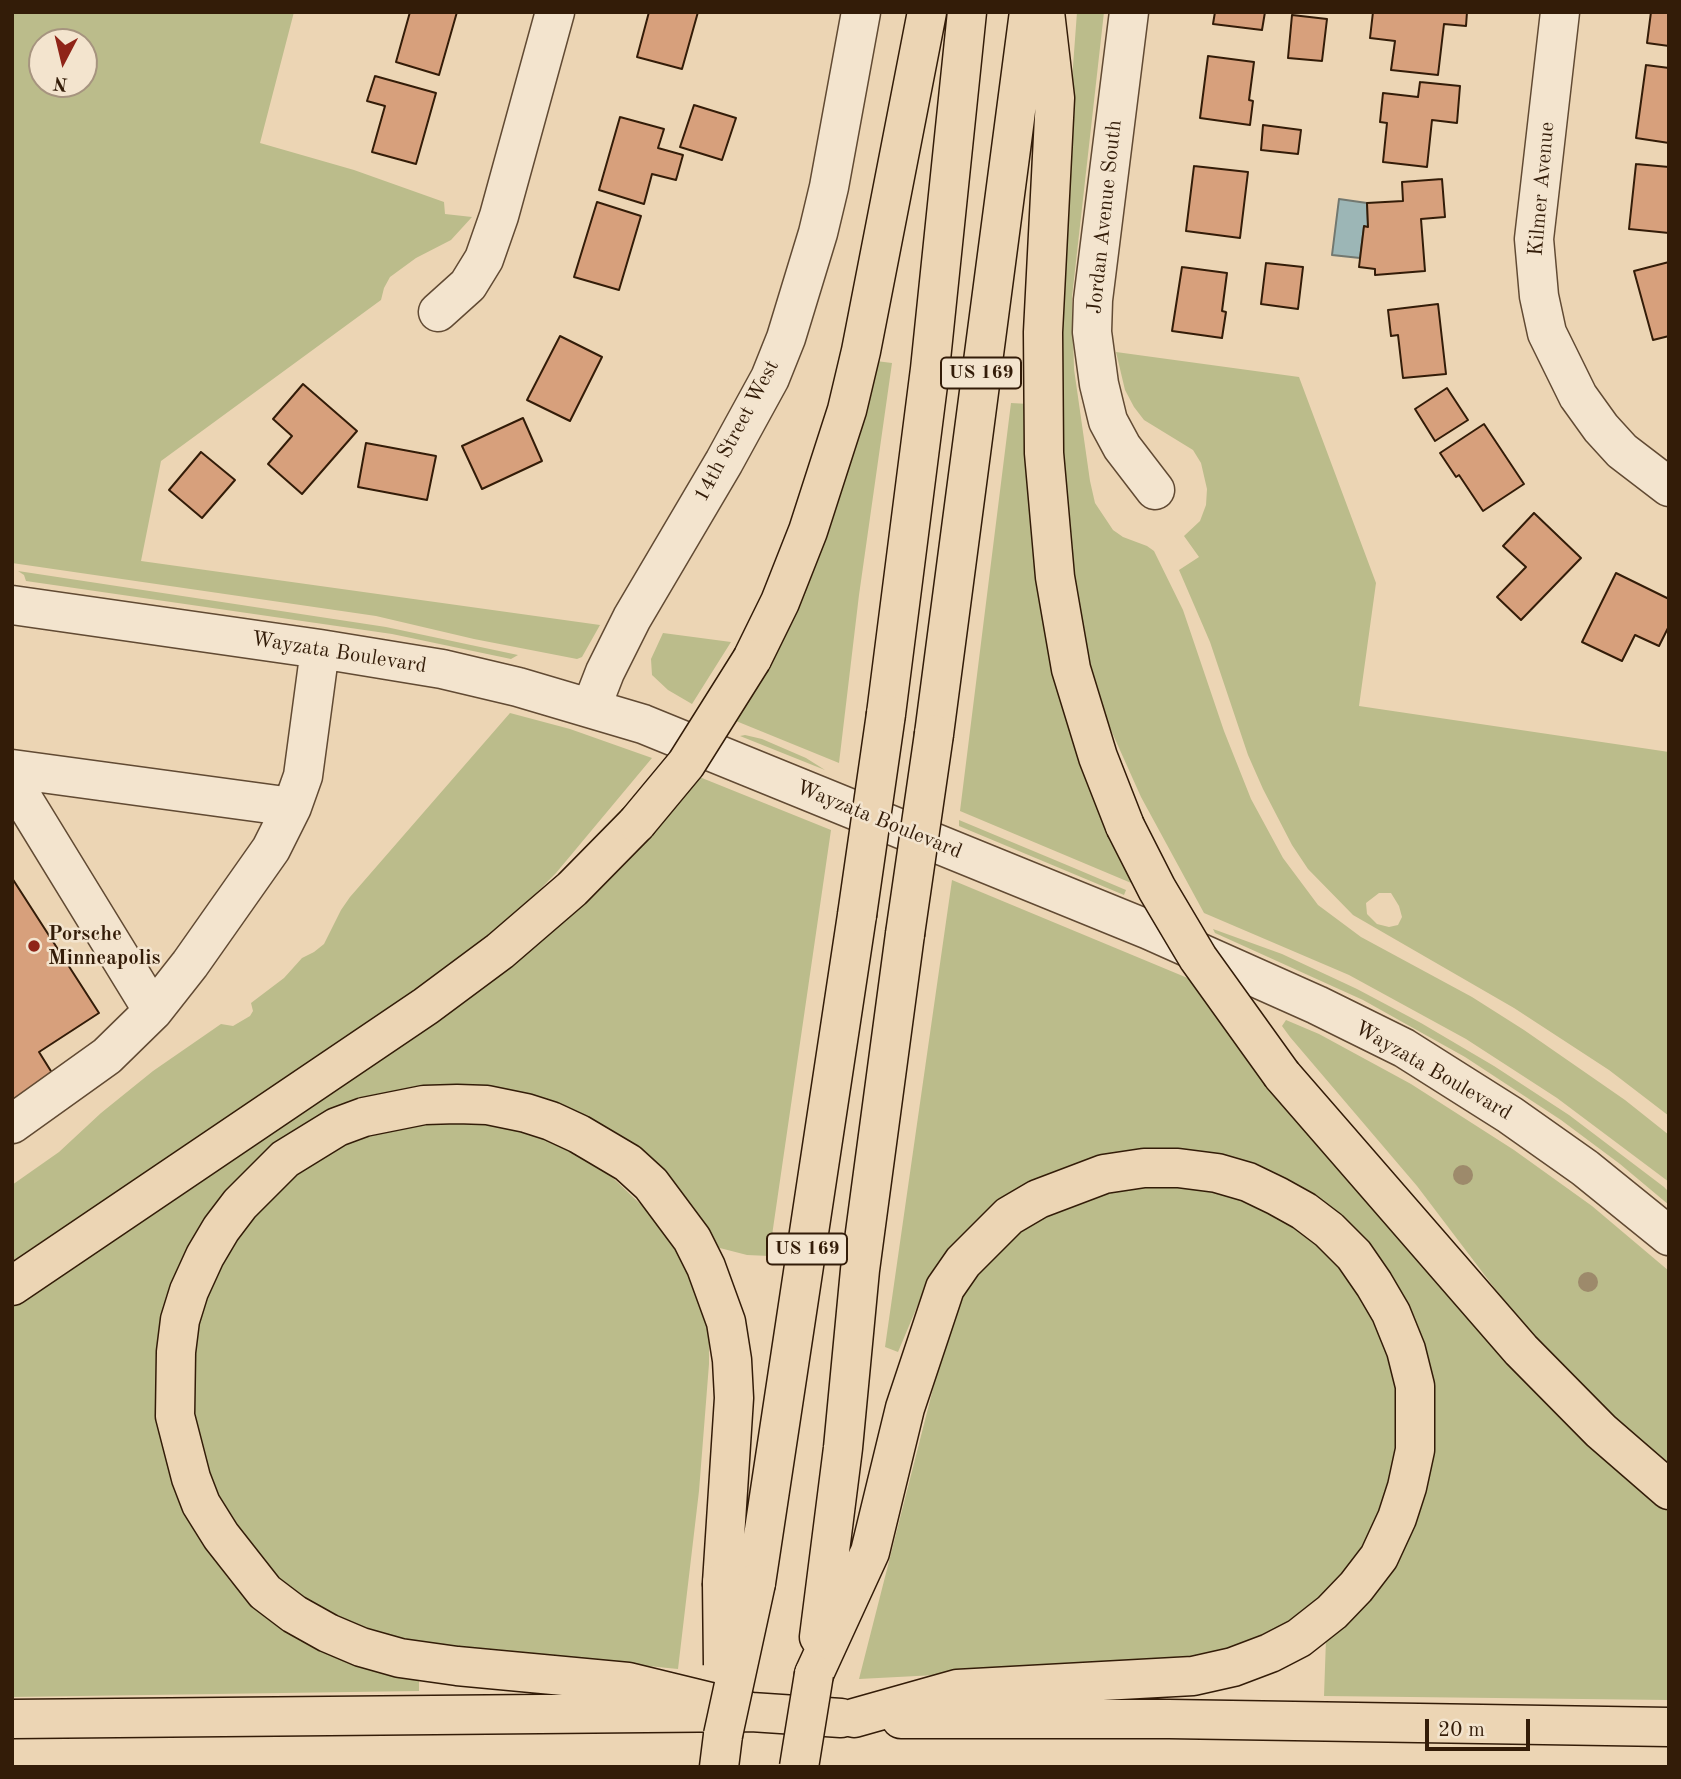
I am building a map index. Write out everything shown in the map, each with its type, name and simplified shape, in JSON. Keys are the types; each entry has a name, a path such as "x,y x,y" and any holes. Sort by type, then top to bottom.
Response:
{"highway":[{"path":"12,1286 426,1006 500,951 572,889 636,823 686,764 752,659 780,602 808,531 847,410 927,12"},
{"name":"US 169","path":"731,1738 886,714 930,369 967,12"},
{"name":"US 169","path":"842,1582 843,1448 860,1270 934,734 1028,12"},
{"path":"1045,12 1055,98 1042,332 1044,453 1055,577 1071,668 1098,757 1125,826 1157,889 1198,958 1282,1075 1521,1350 1601,1431 1669,1490"},
{"path":"424,1105 487,1105 526,1113 579,1134 628,1163 651,1184 692,1239 706,1267 726,1322 733,1360 734,1398 722,1583 731,1738 628,1682 457,1666 400,1658 361,1647 294,1614 265,1592 221,1536 201,1504 187,1467 175,1416 176,1352 180,1320 189,1291 221,1229 240,1204 285,1159 337,1128 364,1117 424,1105"},
{"path":"12,1719 731,1738 854,1718 957,1689 1193,1676 1233,1667 1270,1653 1298,1638 1332,1612 1379,1557 1407,1488 1415,1450 1415,1386 1406,1350 1391,1313 1354,1255 1329,1230 1277,1195 1248,1182 1217,1173 1178,1168 1144,1168 1104,1174 1038,1199 1009,1216 985,1238 963,1262 945,1288 905,1408 870,1552 842,1582 814,1674 799,1767"},
{"path":"854,1718 1169,1719 1669,1727"}],"street":[{"path":"438,312 468,285 484,259 499,216 555,12"},
{"name":"14th Street West","path":"591,708 605,672 632,618 770,378 786,338 826,199 861,12"},
{"name":"Jordan Avenue South","path":"1129,12 1093,300 1093,332 1099,384 1108,421 1122,447 1155,490"},
{"name":"Kilmer Avenue","path":"1560,12 1534,239 1539,296 1547,333 1578,396 1601,428 1622,451 1669,487"},
{"name":"Wayzata Boulevard","path":"12,605 442,669 643,724 1149,930 1317,1005 1404,1048 1510,1115 1585,1168 1669,1236"},
{"path":"12,1124 107,1056 153,1011 190,964 271,849 292,807 303,776 320,649"},
{"path":"12,769 292,807"},
{"path":"12,781 153,1011"}],"green space":[{"path":"12,12 294,12 260,143 354,170 444,202 445,214 472,217 451,240 416,258 390,277 381,300 161,461 141,561 600,625 582,657 577,659 376,616 12,563"},
{"path":"1077,12 1104,12 1072,297 1074,369 1095,503 1113,530 1154,551 1183,610 1224,731 1251,799 1283,858 1318,905 1361,937 1472,997 1524,1030 1625,1100 1669,1135 1669,1182 1557,1098 1466,1039 1349,975 1204,913 1141,797 1102,710 1077,610 1057,421 1067,148"},
{"path":"1116,352 1299,377 1376,583 1359,706 1669,752 1669,1116 1609,1070 1514,1008 1353,915 1308,869 1292,845 1248,755 1210,642 1179,570 1199,557 1184,536 1200,521 1206,505 1207,489 1201,463 1193,450 1144,420 1125,390","holes":["1379,893 1391,893 1402,917 1398,925 1389,927 1377,924 1367,914 1366,903"]},
{"path":"876,361 892,363 859,595 839,763 736,721 769,666"},
{"path":"1011,403 1029,404 1136,885 960,811"},
{"path":"18,571 386,627 518,655 511,659 392,634 26,581 24,575"},
{"path":"663,633 731,642 692,704 668,690 652,675 651,659"},
{"path":"510,713 570,729 652,758 556,873 505,925 437,977 12,1268 12,1185 59,1152 101,1113 153,1071 221,1024 233,1026 250,1016 253,1011 251,1003 284,978 302,958 324,944 350,897"},
{"path":"740,736 762,739 806,758 825,770"},
{"path":"697,776 831,830 769,1256 747,1255 712,1246 668,1182 433,1088 200,1233 184,1512 196,1534 230,1581 250,1600 419,1677 419,1691 12,1697 12,1302 604,884 662,822"},
{"path":"959,820 1126,890 1124,895 959,826"},
{"path":"952,880 1190,979 1250,1064 1387,1219 1669,1508 1669,1700 1324,1696 1326,1639 1417,1512 1385,1269 1173,1153 939,1267 922,1295 898,1352 885,1347"},
{"path":"1213,929 1282,954 1357,989 1494,1066 1569,1115 1664,1187 1669,1192 1669,1205 1561,1120 1465,1057 1363,1000 1215,933"},
{"path":"1286,1020 1319,1034 1411,1084 1514,1150 1592,1206 1669,1271 1669,1470 1628,1437 1527,1331 1417,1186 1290,1037 1282,1026"},
{"path":"415,1122 490,1122 545,1138 592,1162 612,1177 656,1219 686,1267 709,1334 709,1364 699,1491 678,1669 389,1640 315,1608 268,1572 230,1526 195,1448 191,1336 230,1238 295,1171 363,1135"},
{"path":"1145,1184 1208,1188 1272,1210 1339,1261 1372,1309 1399,1387 1400,1449 1372,1537 1342,1580 1277,1633 1218,1655 1148,1664 859,1679 957,1302 973,1277 1021,1230 1046,1215 1093,1195"}],"water":[{"path":"1339,199 1367,203 1368,227 1364,227 1360,258 1332,255"}],"building":[{"path":"410,12 457,12 439,75 396,62"},
{"path":"649,12 698,12 682,69 637,57"},
{"path":"1215,12 1265,12 1262,30 1213,24"},
{"path":"1373,12 1467,12 1466,26 1444,24 1438,75 1391,70 1395,41 1370,38"},
{"path":"1651,12 1669,12 1669,46 1647,43"},
{"path":"1292,15 1327,19 1322,61 1288,58"},
{"path":"1208,56 1254,62 1249,100 1253,101 1250,125 1200,118"},
{"path":"1646,65 1669,68 1669,143 1636,138"},
{"path":"375,76 436,93 416,164 372,152 385,106 367,101"},
{"path":"1420,82 1460,86 1457,123 1432,120 1427,167 1383,162 1387,123 1380,122 1383,93 1418,97"},
{"path":"694,105 736,118 722,160 680,147"},
{"path":"620,117 664,129 658,148 683,155 676,180 652,174 644,204 599,190"},
{"path":"1263,125 1301,130 1298,154 1261,150"},
{"path":"1636,164 1669,167 1669,233 1629,229"},
{"path":"1194,166 1248,172 1240,238 1186,231"},
{"path":"1442,179 1445,217 1421,219 1425,271 1375,275 1375,269 1359,267 1364,226 1368,227 1367,203 1403,201 1402,182"},
{"path":"597,202 641,216 619,290 574,277"},
{"path":"1669,262 1669,336 1653,340 1634,271"},
{"path":"1266,263 1303,267 1298,309 1261,304"},
{"path":"1182,267 1227,273 1222,338 1172,331"},
{"path":"1438,304 1446,374 1403,378 1398,335 1391,336 1388,310"},
{"path":"560,336 602,357 570,421 527,400"},
{"path":"303,384 357,431 302,494 268,464 292,436 273,419"},
{"path":"1447,388 1468,420 1435,441 1415,409"},
{"path":"523,418 542,461 482,489 462,446"},
{"path":"1484,424 1524,484 1483,511 1459,475 1456,477 1440,453"},
{"path":"366,443 436,456 427,500 358,487"},
{"path":"201,452 235,480 202,518 169,490"},
{"path":"1534,513 1581,558 1521,620 1497,597 1526,567 1503,546"},
{"path":"1616,573 1669,599 1669,626 1659,646 1635,635 1622,661 1582,642"},
{"name":"Porsche Minneapolis","path":"12,878 99,1013 39,1052 54,1076 12,1104"}],"place":[{"name":"Porsche Minneapolis","path":"34,946"}]}
